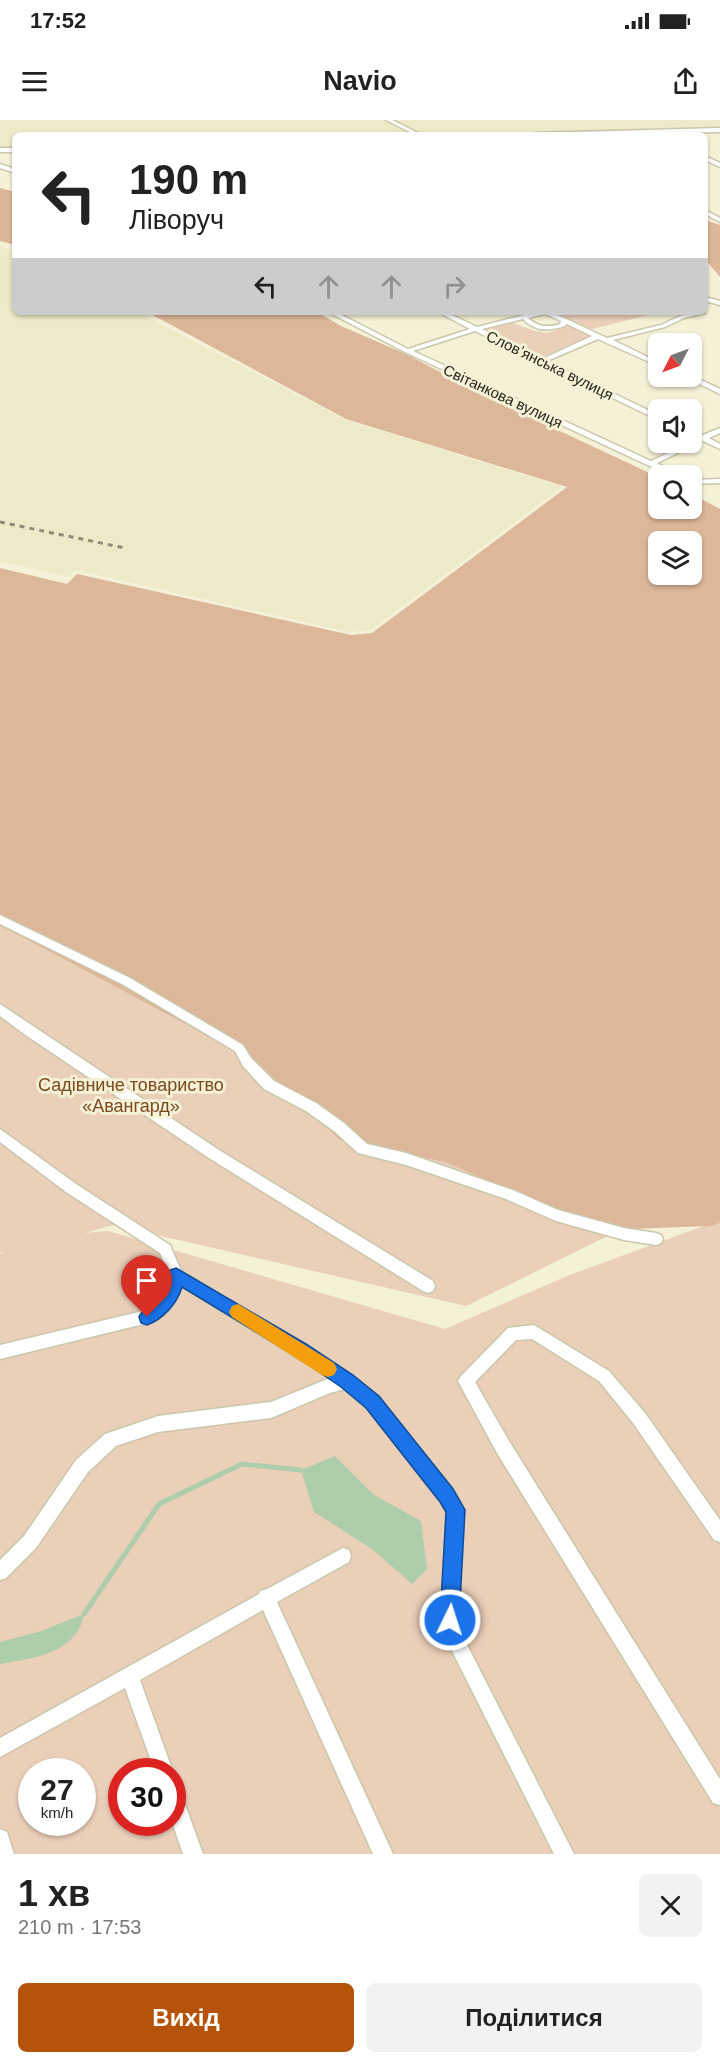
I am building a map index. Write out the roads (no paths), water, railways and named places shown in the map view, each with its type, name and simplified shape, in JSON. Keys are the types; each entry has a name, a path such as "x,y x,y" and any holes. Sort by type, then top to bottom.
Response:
{"main road":[{"path":"653,132 720,130"}],"street":[{"path":"388,120 414,132"},
{"name":"Світанкова вулиця","path":"337,315 407,351 656,465"},
{"name":"Словʼянська вулиця","path":"447,315 648,413"},
{"path":"407,351 476,329 535,315"},
{"path":"552,315 648,359"},
{"path":"606,340 663,326 689,315"},
{"path":"525,318 531,325 545,329 563,325 565,320"},
{"path":"542,362 598,336"},
{"path":"702,384 720,392"},
{"path":"702,439 720,430"},
{"path":"702,439 720,447"},
{"path":"652,463 673,453"},
{"path":"702,482 720,481"},
{"path":"0,920 126,981 239,1048 247,1062 269,1085 311,1107 339,1127 363,1149 406,1159 510,1195 556,1215 624,1234 656,1239"},
{"path":"0,1009 28,1031 214,1155 428,1286"},
{"path":"0,1135 71,1188 165,1249 176,1275 173,1290 161,1308 147,1317 0,1352"},
{"path":"176,1275 347,1381 372,1402 447,1495 456,1510 450,1620 452,1630 564,1854"},
{"path":"720,1534 639,1418 604,1376 534,1332 513,1333 466,1381 504,1447 720,1796"},
{"path":"0,1572 30,1542 82,1466 111,1440 158,1424 271,1410 347,1381"},
{"path":"0,1748 266,1597 343,1556"},
{"path":"266,1597 383,1854"},
{"path":"129,1675 159,1758"},
{"path":"186,1834 193,1854"},
{"path":"0,1839 4,1854"}],"waterway":[{"path":"84,1614 159,1504 242,1464 301,1470"}],"railway":[{"path":"0,522 125,548"}],"park label":[{"name":"Садівниче товариство «Авангард»","path":"131,1095"}]}
